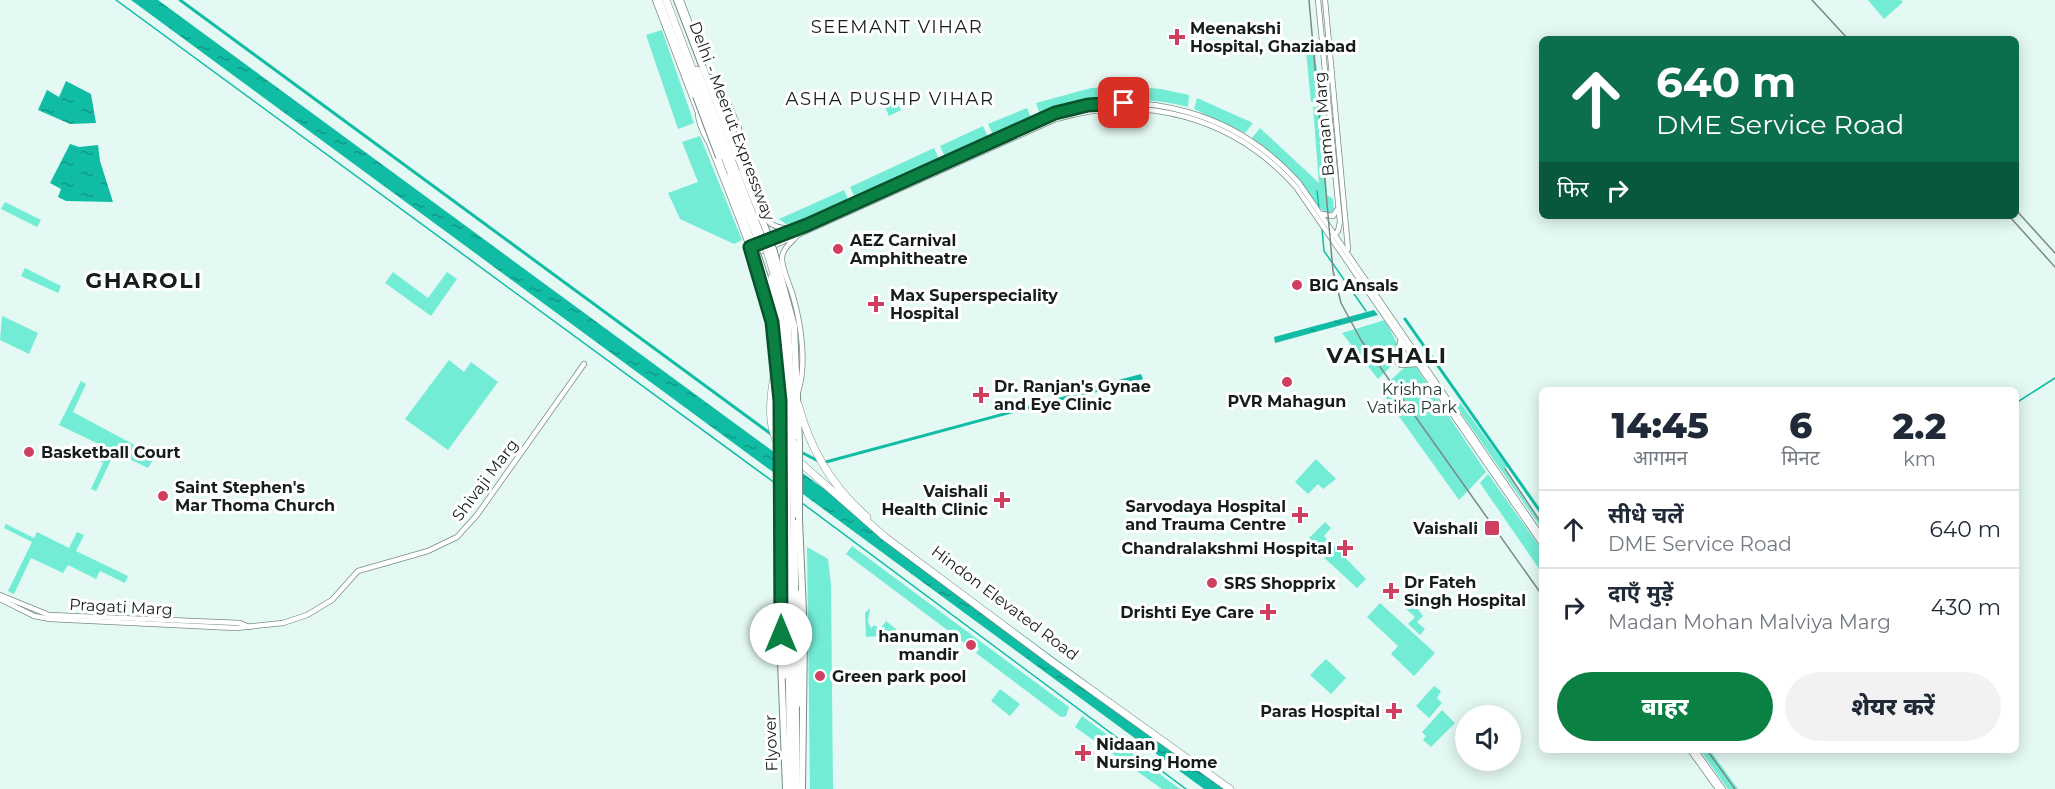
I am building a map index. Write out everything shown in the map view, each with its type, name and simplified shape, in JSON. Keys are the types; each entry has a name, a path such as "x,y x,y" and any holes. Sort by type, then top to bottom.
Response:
{"highway":[{"name":"Delhi - Meerut Expressway","path":"660,0 681,35"},
{"path":"660,0 759,259 775,308 780,342 780,401 786,437"},
{"name":"Delhi - Meerut Expressway","path":"671,0 681,35 760,238 777,292 785,343 790,514 797,549 799,742 796,789"},
{"path":"679,2 778,262 790,304 797,350 798,404 786,437"},
{"path":"780,342 773,386 786,437"},
{"name":"Hindon Elevated Road","path":"798,404 814,451 833,480 872,521 1237,789"},
{"name":"Hindon Elevated Road","path":"786,437 778,442 885,537 1054,663 1230,789"},
{"name":"Flyover","path":"786,437 790,514 782,696 786,744 786,789"},
{"name":"Delhi - Meerut Expressway","path":"790,514 787,536 790,789"},
{"path":"787,536 783,634 790,722"},
{"path":"797,549 804,698 799,742"},
{"path":"802,632 799,742 802,789"}],"main road":[{"path":"660,0 709,143 753,255 772,322 780,401"},
{"name":"Baman Marg","path":"1318,0 1333,115 1339,134 1345,197 1344,228 1348,252"},
{"name":"Baman Marg","path":"1325,0 1333,115 1330,125 1340,227 1335,237"},
{"path":"679,2 712,82 727,101 739,128 741,155 765,218 778,227 800,230"},
{"path":"697,110 700,101 712,96 727,101"},
{"path":"753,255 800,230 1018,134 1072,114 1102,109 1160,110 1226,128 1248,137 1286,169 1322,214 1400,339 1539,540"},
{"path":"1226,128 1283,172 1348,252 1369,288 1539,533"},
{"path":"709,143 717,150 726,150 739,140"},
{"path":"1322,214 1333,216 1338,208"},
{"path":"1335,237 1344,228"},
{"path":"750,247 800,230"},
{"path":"798,392 802,380 800,336 795,302 782,257 800,230"},
{"path":"1400,339 1399,363 1417,364"},
{"name":"Shivaji Marg","path":"245,626 268,627 307,615 332,600 358,572 422,553 457,537 477,515 584,364"},
{"name":"Pragati Marg","path":"0,595 49,615 245,626"},
{"name":"Pragati Marg","path":"0,599 34,616 50,620 245,626"},
{"path":"1695,753 1718,789"},
{"path":"1695,753 1723,789"}],"green space":[{"path":"1868,0 1901,0 1903,2 1884,19"},
{"path":"662,30 694,123 678,129 646,35"},
{"path":"1314,41 1320,101 1311,102 1305,42"},
{"path":"1126,86 1161,89 1189,95 1188,107 1151,100 1114,99 1076,104 1040,114 1036,103 1091,88"},
{"path":"893,92 901,110 889,116 881,98"},
{"path":"1197,98 1253,123 1245,133 1194,109"},
{"path":"1313,107 1321,107 1327,195 1333,199 1334,210 1328,214 1321,209 1291,171 1252,138 1260,128 1319,183"},
{"path":"1027,108 1031,118 993,135 988,124"},
{"path":"983,126 988,137 945,157 940,146"},
{"path":"700,136 742,240 734,244 680,219 668,193 698,182 682,142"},
{"path":"934,148 939,159 855,198 850,187"},
{"path":"844,190 849,201 806,221 786,224 779,219"},
{"path":"5,202 41,220 37,227 1,209"},
{"path":"25,268 61,286 58,293 21,276"},
{"path":"393,272 428,298 447,272 457,279 431,316 385,283"},
{"path":"2,316 38,333 29,354 0,340"},
{"path":"1385,320 1400,349 1395,362 1378,379 1342,333"},
{"path":"449,360 464,372 471,362 498,382 448,450 405,419"},
{"name":"Krishna Vatika Park","path":"1406,366 1416,367 1486,472 1459,500 1380,390"},
{"path":"81,381 86,384 73,412 155,456 148,468 115,452 96,491 91,489 103,463 95,458 101,445 59,425"},
{"path":"1459,401 1507,467 1504,470 1539,521 1539,525 1455,404"},
{"path":"1316,459 1336,479 1323,489 1318,484 1308,494 1295,482"},
{"path":"1488,474 1539,546 1539,569 1480,483"},
{"path":"1325,522 1331,528 1324,536 1366,579 1357,588 1306,541"},
{"path":"6,524 34,538 37,532 69,548 77,532 84,535 76,551 128,576 125,583 100,571 96,579 68,565 63,573 31,558 14,594 8,591 32,542 4,528"},
{"path":"852,546 1069,707 1066,716 1061,717 976,653 979,649 970,640 966,644 846,554"},
{"path":"807,547 828,559 831,585 833,789 810,789"},
{"path":"1411,600 1423,616 1417,622 1425,629 1420,635 1408,624 1415,617 1404,607"},
{"path":"1380,603 1435,653 1414,676 1391,654 1398,646 1367,617"},
{"path":"870,608 868,622 871,628 874,625 880,629 886,621 896,629 896,635 866,637 865,613"},
{"path":"1326,659 1346,678 1331,694 1310,675"},
{"path":"1434,686 1441,691 1437,698 1442,703 1429,718 1416,706"},
{"path":"1000,689 1020,704 1010,716 991,701"},
{"path":"1442,710 1455,723 1431,747 1423,740 1426,736 1422,732"},
{"path":"1082,716 1180,789 1162,789 1075,727"},
{"path":"1702,753 1712,753 1738,789 1728,789"}],"water":[{"path":"131,0 158,0 1233,789 1204,789"},
{"path":"66,81 91,94 96,123 70,124 38,110 47,90 59,97"},
{"path":"70,144 79,147 98,145 100,161 113,202 66,201 58,197 61,189 50,183"},
{"path":"1374,310 1378,315 1275,343 1274,337"},
{"path":"1141,374 1143,379 1083,396 1080,390"}],"waterway":[{"path":"116,0 779,486"},
{"path":"180,0 775,437"},
{"path":"1317,191 1319,208"},
{"path":"1322,229 1324,251 1366,311"},
{"path":"1405,319 1539,510"},
{"path":"2019,401 2055,378"},
{"path":"799,451 822,463 1086,392"},
{"path":"802,503 1186,789"}],"railway":[{"path":"1309,0 1333,271 1341,303 1361,340 1539,591"},
{"path":"1812,0 1845,36"},
{"path":"2019,213 2055,253"},
{"path":"2012,219 2055,267"},
{"path":"1505,469 1539,520"},
{"path":"1709,753 1735,789"}],"place":[{"name":"Meenakshi Hospital, Ghaziabad","path":"1177,37"},
{"name":"AEZ Carnival Amphitheatre","path":"838,249"},
{"name":"BIG Ansals","path":"1297,285"},
{"name":"Max Superspeciality Hospital","path":"876,304"},
{"name":"PVR Mahagun","path":"1287,382"},
{"name":"Dr. Ranjan's Gynae and Eye Clinic","path":"981,395"},
{"name":"Basketball Court","path":"29,452"},
{"name":"Saint Stephen's Mar Thoma Church","path":"163,496"},
{"name":"Vaishali Health Clinic","path":"1002,500"},
{"name":"Sarvodaya Hospital and Trauma Centre","path":"1300,515"},
{"name":"Vaishali","path":"1492,528"},
{"name":"Chandralakshmi Hospital","path":"1345,548"},
{"name":"SRS Shopprix","path":"1212,583"},
{"name":"Dr Fateh Singh Hospital","path":"1391,591"},
{"name":"Drishti Eye Care","path":"1268,612"},
{"name":"hanuman mandir","path":"971,645"},
{"name":"Green park pool","path":"820,676"},
{"name":"Paras Hospital","path":"1394,711"},
{"name":"Nidaan Nursing Home","path":"1083,753"}],"district":[{"name":"SEEMANT VIHAR","path":"897,27"},
{"name":"ASHA PUSHP VIHAR","path":"890,99"},
{"name":"GHAROLI","path":"144,280"},
{"name":"VAISHALI","path":"1387,355"}],"route":[{"path":"781,634 780,401 770,309 750,247 807,225 1055,113 1088,105 1124,103"}]}
